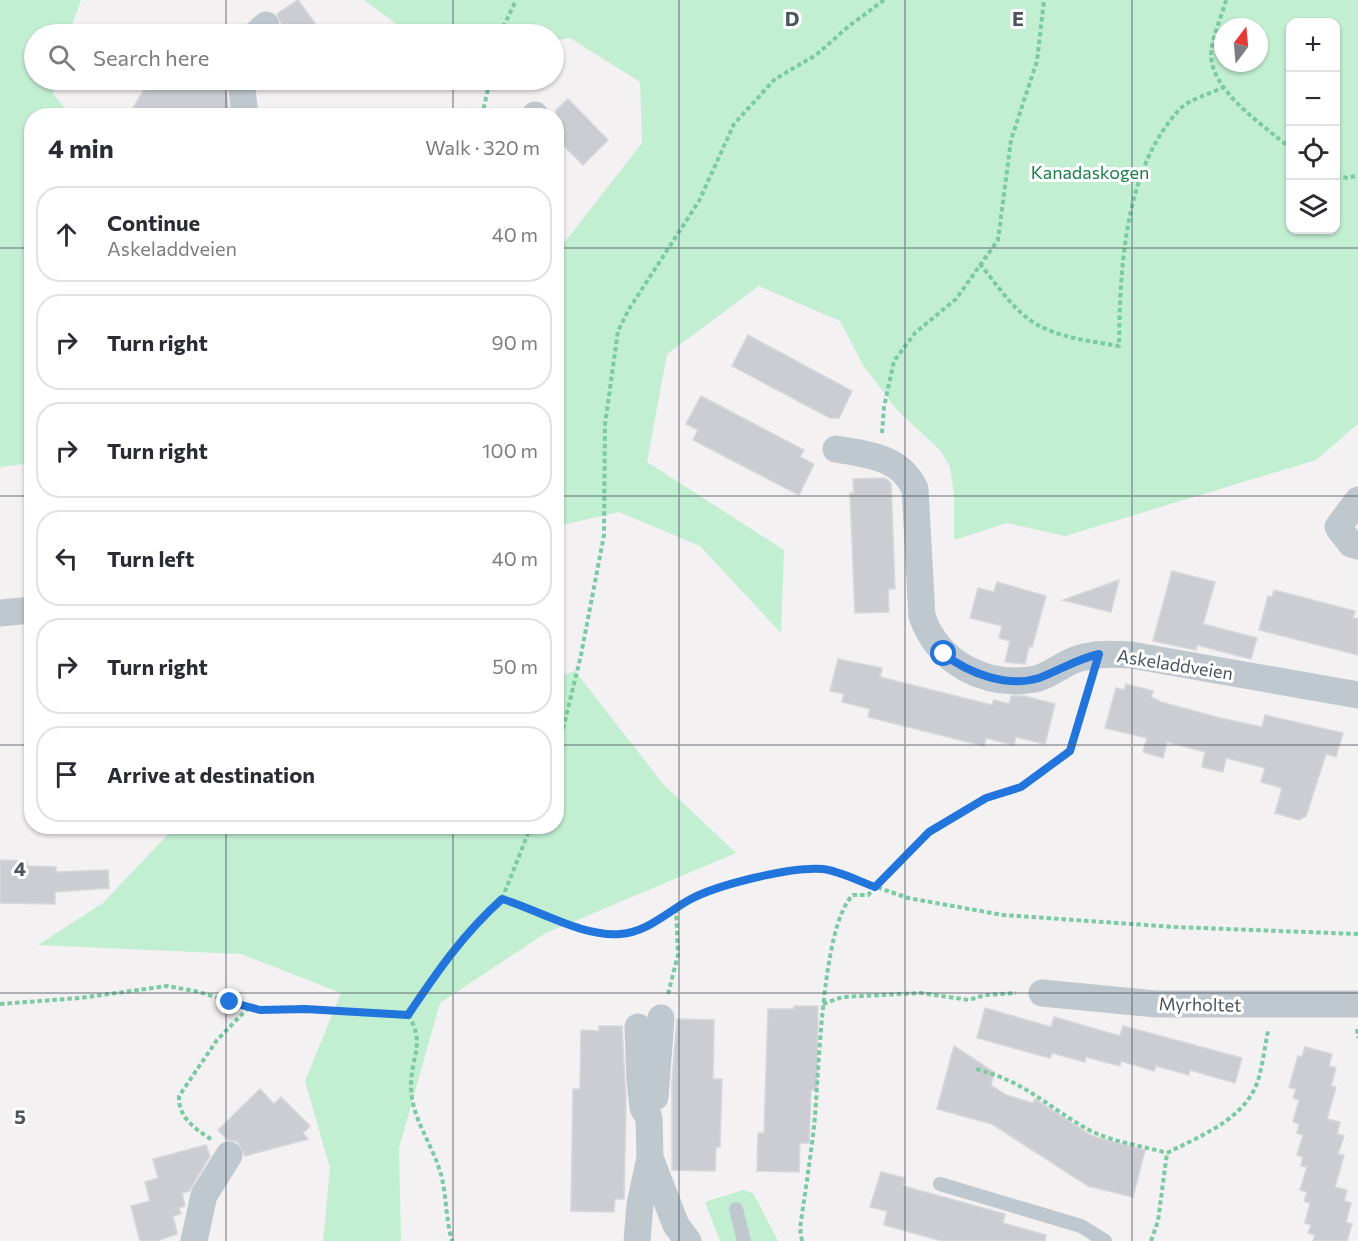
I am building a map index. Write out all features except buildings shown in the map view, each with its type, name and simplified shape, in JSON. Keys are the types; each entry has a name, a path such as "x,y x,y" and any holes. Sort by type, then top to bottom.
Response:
{"street":[{"path":"242,90 244,108"},
{"name":"Askeladdveien","path":"836,449 881,458 899,466 909,477 915,489 922,616 928,636 961,668 1009,681 1037,678 1075,660 1099,654 1131,655 1358,695"},
{"path":"1358,500 1338,527 1351,544 1358,546"},
{"path":"0,613 24,611"},
{"name":"Myrholtet","path":"1042,993 1156,1004 1273,1006 1358,1004"},
{"path":"637,1241 640,1204 650,1158 649,1118 654,1109 650,1022"},
{"path":"194,1241 204,1195 229,1155"},
{"path":"650,1158 676,1225 688,1241"}],"lane":[{"path":"940,1184 1081,1226 1105,1241"},
{"path":"736,1209 744,1241"}],"path":[{"path":"505,24 516,0"},
{"path":"564,725 581,655 604,535 605,424 618,331 629,309 699,201 734,124 775,79 816,55 884,0"},
{"path":"881,458 884,407 894,361 915,333 956,299 998,240 1011,140 1037,61 1044,2 1049,0"},
{"path":"1226,0 1211,53 1214,74 1222,88 1286,144"},
{"path":"980,264 1013,304 1044,329 1078,339 1119,346 1120,283 1129,210 1156,141 1179,109 1222,88"},
{"path":"484,108 488,90"},
{"path":"1340,177 1348,178 1358,175"},
{"path":"802,1241 800,1228 814,1130 823,1005 841,910 853,896 868,895 929,832 986,798 1021,787 1070,751 1099,654"},
{"path":"408,1015 434,973 463,936 502,899 528,834"},
{"path":"502,899 595,934 625,934 645,928 714,889 771,875 813,869 837,873 921,901 1003,915 1175,927 1358,934"},
{"path":"650,1022 678,955 676,909"},
{"path":"0,1004 80,998 167,986 195,991 260,1010 305,1009 408,1015"},
{"path":"823,1005 842,997 921,993 969,1000 992,994 1042,993"},
{"path":"976,1069 1025,1087 1092,1132 1167,1153 1236,1114 1250,1097 1259,1079 1273,1006"},
{"path":"229,1155 186,1120 181,1110 179,1096 217,1040 249,1007"},
{"path":"408,1015 417,1028 418,1038 411,1079 413,1104 439,1168 452,1241"},
{"path":"1151,1241 1158,1221 1167,1153"}],"green space":[{"path":"0,0 81,0 73,24 24,24 24,90 54,90 53,94 65,108 24,108 24,464 0,467"},
{"name":"Kanadaskogen","path":"364,0 1358,0 1358,424 1316,460 1065,536 1007,523 954,540 954,494 950,467 940,450 898,411 863,365 840,321 759,286 667,354 647,462 784,550 781,633 700,546 619,512 564,524 564,243 642,143 640,82 570,38 564,39 564,24 396,24"},
{"path":"575,671 663,784 736,853 544,934 440,1003 399,1148 401,1241 323,1241 330,1168 305,1081 341,993 241,954 38,945 103,903 168,834 564,834 564,675"},
{"path":"743,1190 753,1193 778,1241 720,1241 705,1202"}],"route":[{"path":"230,1002 260,1010 339,1010 392,1016 408,1015 434,973 463,936 502,899 595,934 625,934 645,928 679,906 714,889 793,871 825,869 875,887 923,836 986,798 1021,787 1070,751 1099,654 1075,660 1037,678 1009,681 961,668 944,654"}]}
